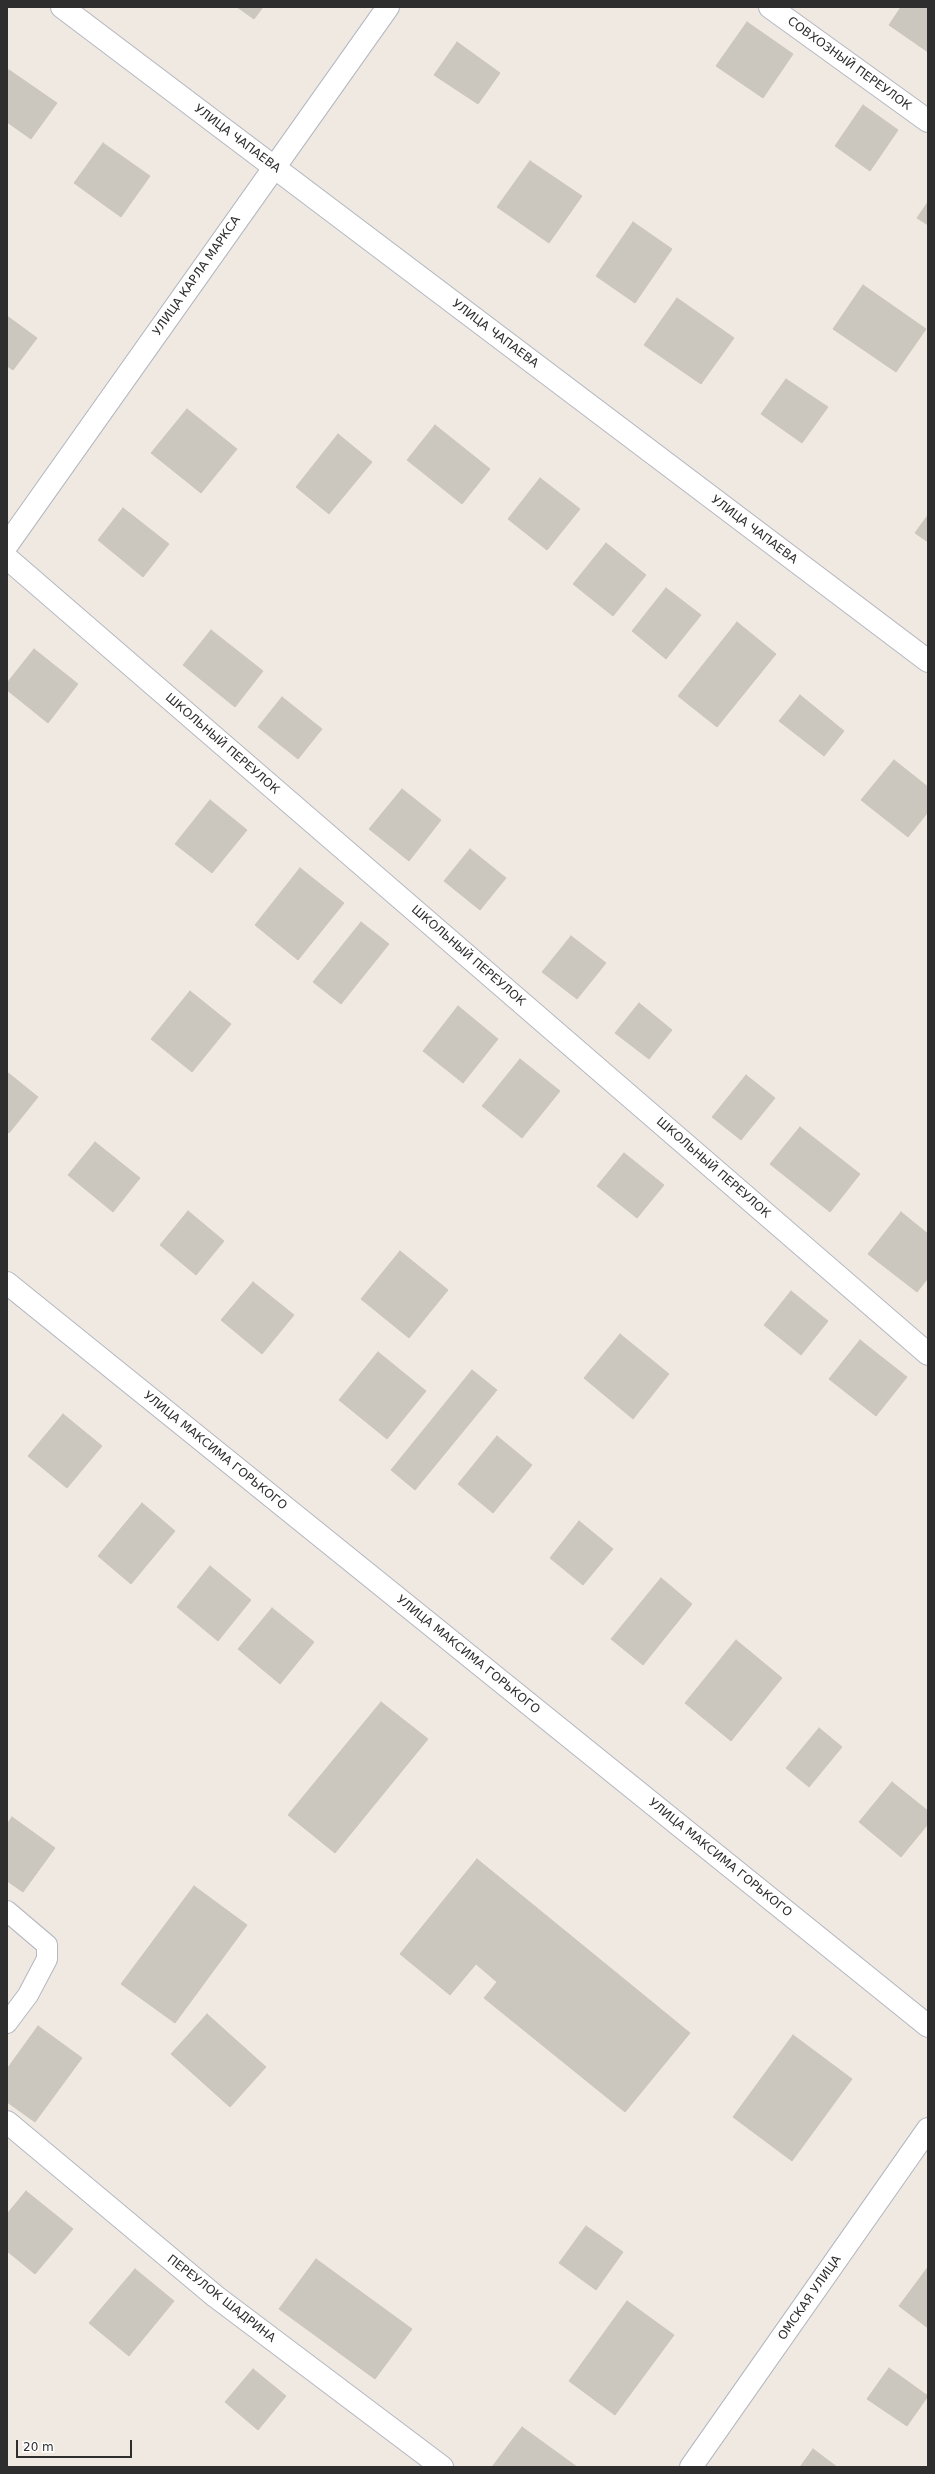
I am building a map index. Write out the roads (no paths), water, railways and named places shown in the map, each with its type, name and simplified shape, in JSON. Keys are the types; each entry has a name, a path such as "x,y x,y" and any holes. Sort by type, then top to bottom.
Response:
{"street":[{"name":"УЛИЦА ЧАПАЕВА","path":"62,7 928,661"},
{"name":"УЛИЦА КАРЛА МАРКСА","path":"7,545 388,7"},
{"name":"СОВХОЗНЫЙ ПЕРЕУЛОК","path":"770,7 928,121"},
{"name":"ШКОЛЬНЫЙ ПЕРЕУЛОК","path":"7,558 928,1354"},
{"name":"УЛИЦА МАКСИМА ГОРЬКОГО","path":"7,1282 928,2026"},
{"name":"ПЕРЕУЛОК ШАДРИНА","path":"7,2122 215,2296 442,2467"},
{"name":"ОМСКАЯ УЛИЦА","path":"691,2467 928,2129"}],"lane":[{"path":"7,1911 47,1945 47,1959 28,1995 7,2023"}]}
